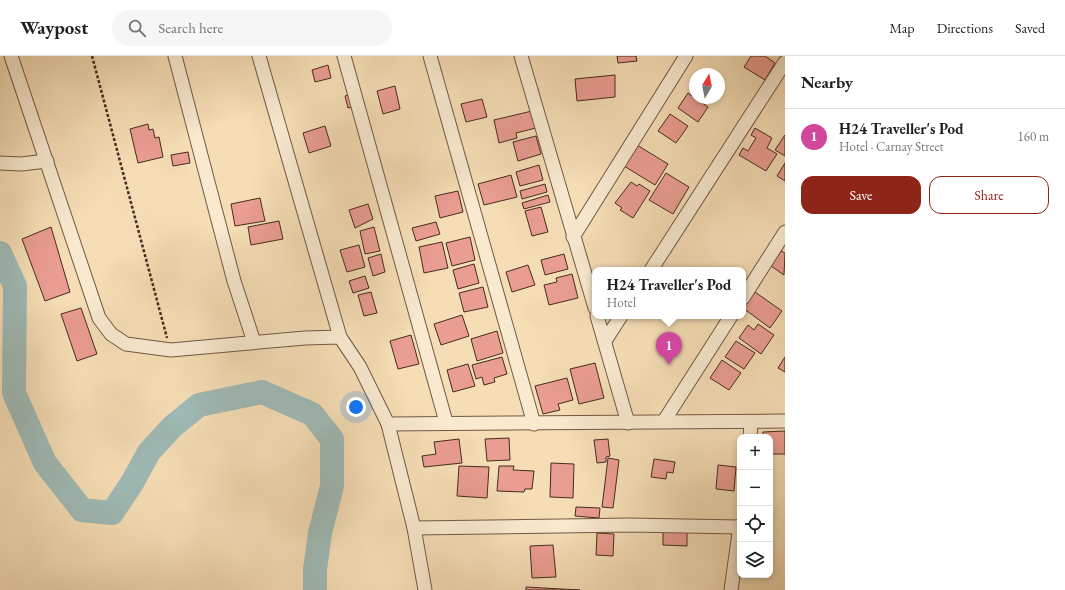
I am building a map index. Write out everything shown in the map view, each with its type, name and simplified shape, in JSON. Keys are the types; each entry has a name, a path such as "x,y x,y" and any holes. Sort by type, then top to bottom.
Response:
{"street":[{"path":"11,56 99,318 111,334 126,344 171,350 305,338 340,337"},
{"path":"175,56 234,282 254,342"},
{"path":"259,56 340,337 360,367 388,424 414,528 425,590"},
{"path":"347,56 446,422"},
{"path":"430,56 534,424"},
{"path":"521,56 592,298"},
{"path":"573,237 686,56"},
{"path":"653,267 785,62"},
{"path":"0,163 21,164 46,161"},
{"path":"746,293 785,232"},
{"path":"598,319 628,423"},
{"path":"605,341 619,319"},
{"path":"664,421 729,319"},
{"path":"388,424 446,422 534,424 664,421 751,422 785,420"},
{"path":"750,434 751,422"},
{"path":"414,528 623,525 737,527"},
{"path":"731,590 738,542"}],"path":[{"path":"92,56 171,350"}],"building":[{"path":"617,56 636,56 637,61 618,63"},
{"path":"751,56 765,56 775,63 765,80 744,67"},
{"path":"328,65 331,78 315,82 312,70"},
{"path":"615,75 615,97 577,101 575,79"},
{"path":"395,86 400,109 383,114 377,91"},
{"path":"688,93 689,104 704,104 708,107 698,122 678,108"},
{"path":"351,94 355,106 348,108 345,96"},
{"path":"482,99 487,117 466,122 461,104"},
{"path":"532,111 536,128 516,133 517,138 499,143 494,120"},
{"path":"670,114 688,126 676,143 658,131"},
{"path":"148,124 149,130 153,129 155,138 159,137 163,157 138,163 130,129"},
{"path":"325,126 331,146 309,153 303,133"},
{"path":"755,128 772,138 767,148 777,154 766,171 739,155 743,148 748,151 756,138 751,135"},
{"path":"785,135 785,156 775,150"},
{"path":"536,136 541,154 518,161 513,142"},
{"path":"637,145 668,164 655,185 624,166"},
{"path":"188,152 190,163 173,166 171,155"},
{"path":"785,163 785,181 777,176"},
{"path":"539,165 543,180 520,186 516,172"},
{"path":"666,173 689,187 673,214 649,200"},
{"path":"511,175 517,197 484,205 478,184"},
{"path":"631,182 637,186 639,184 650,191 633,218 620,210 622,208 615,203"},
{"path":"545,184 547,192 522,199 520,191"},
{"path":"458,191 463,212 440,218 435,196"},
{"path":"548,195 550,202 524,209 522,203"},
{"path":"260,198 265,221 235,226 231,204"},
{"path":"368,204 373,219 355,228 349,210"},
{"path":"541,207 548,232 532,236 525,211"},
{"path":"279,221 283,239 251,245 248,227"},
{"path":"436,222 440,234 416,241 412,228"},
{"path":"51,227 70,292 45,301 22,239"},
{"path":"374,227 380,251 365,254 360,231"},
{"path":"470,237 475,260 452,266 446,243"},
{"path":"442,242 448,268 424,273 419,247"},
{"path":"359,245 365,267 347,272 340,250"},
{"path":"781,251 785,253 784,275 771,266"},
{"path":"381,254 385,272 373,276 368,258"},
{"path":"564,254 568,269 545,275 541,260"},
{"path":"474,264 479,283 458,289 453,270"},
{"path":"528,265 535,285 512,292 506,272"},
{"path":"572,274 578,298 549,305 544,285 557,282 556,278"},
{"path":"365,276 369,288 353,293 349,281"},
{"path":"483,287 488,307 464,312 459,293"},
{"path":"371,292 377,313 364,316 358,295"},
{"path":"755,292 782,311 770,328 746,310 746,304"},
{"path":"81,308 97,354 77,361 61,314"},
{"path":"462,315 469,336 441,345 434,324"},
{"path":"758,324 774,335 761,354 739,338 748,325 754,330"},
{"path":"497,331 503,353 477,361 471,339"},
{"path":"411,335 419,364 398,369 390,341"},
{"path":"736,341 755,353 744,369 725,357"},
{"path":"502,357 507,374 494,378 495,382 484,385 482,377 476,379 472,365"},
{"path":"785,357 785,372 778,368"},
{"path":"722,360 741,373 729,390 710,378"},
{"path":"595,363 604,398 579,404 570,369"},
{"path":"468,364 475,386 453,392 447,370"},
{"path":"567,378 573,400 558,404 560,410 543,414 535,386"},
{"path":"785,431 785,454 773,454 773,434 763,434 763,432"},
{"path":"509,438 510,460 487,461 485,439"},
{"path":"459,439 462,463 424,467 422,456 436,454 434,442"},
{"path":"608,439 610,456 606,457 606,462 597,463 594,440"},
{"path":"608,458 619,460 613,508 602,507"},
{"path":"654,459 675,462 673,473 667,472 666,479 651,477"},
{"path":"551,463 574,464 573,498 550,497"},
{"path":"718,465 736,467 734,491 716,489"},
{"path":"459,466 489,467 487,498 457,496"},
{"path":"499,466 514,466 513,470 534,471 532,489 525,489 524,492 497,491"},
{"path":"576,507 600,508 599,518 575,516"},
{"path":"663,531 687,532 687,546 663,545"},
{"path":"597,533 614,534 613,556 596,555"},
{"path":"553,545 556,577 532,578 530,546"},
{"path":"526,587 580,590 526,590"}],"waterway":[{"path":"0,253 15,286 14,393 45,463 82,510 112,513 132,483 149,452 172,427 199,405 262,392 312,414 332,439 332,486 320,533 315,569 315,590"}],"place":[{"name":"H24 Traveller's Pod","path":"669,365"}]}
